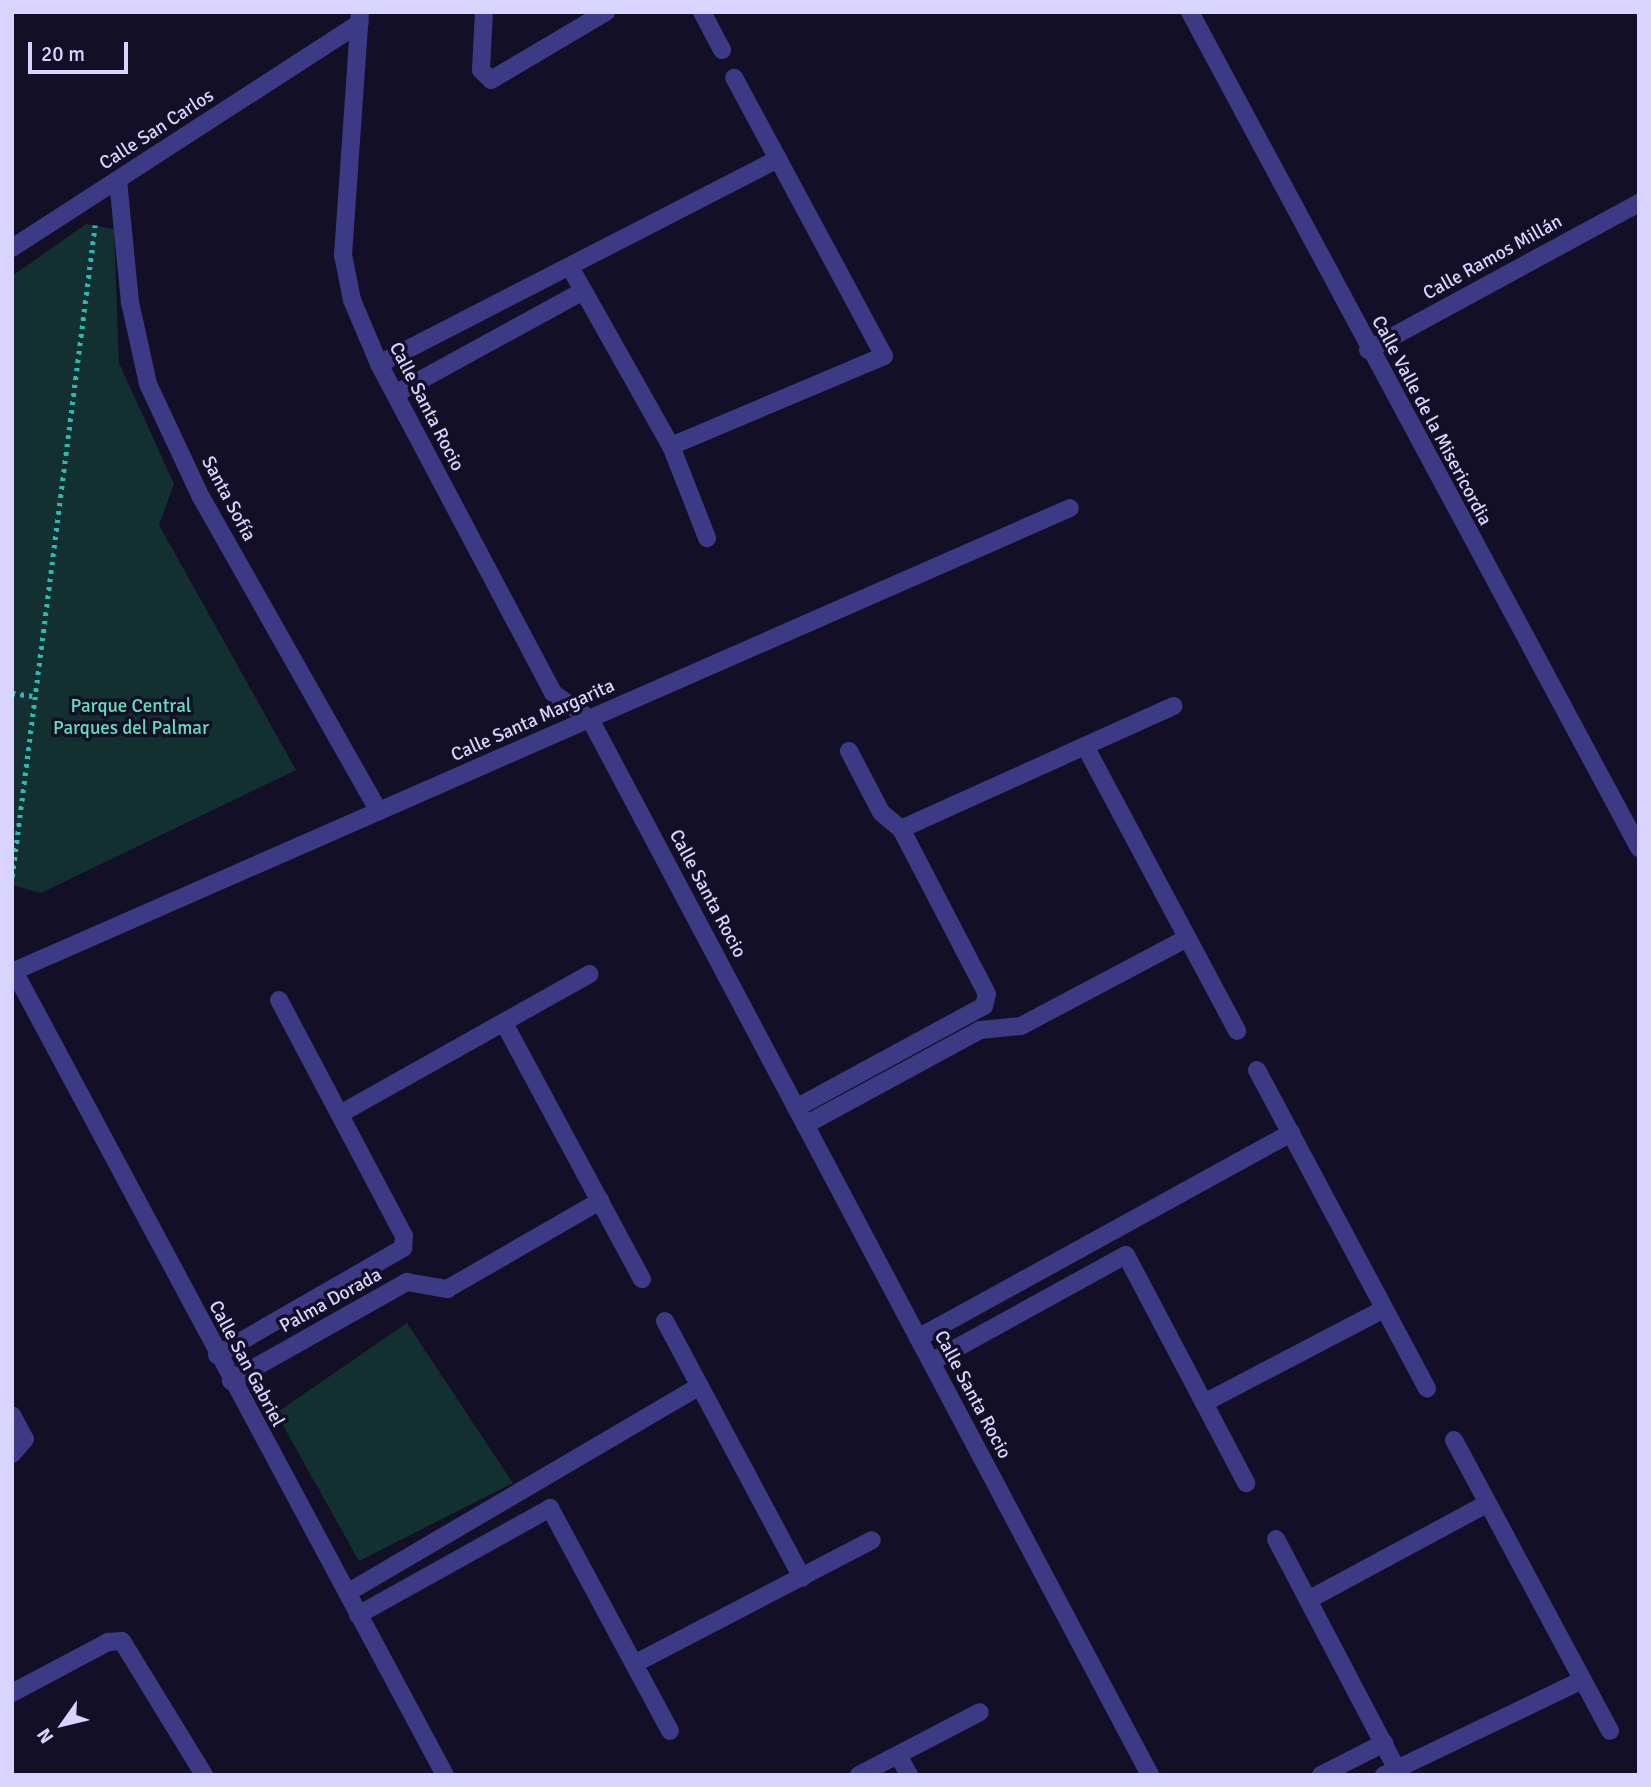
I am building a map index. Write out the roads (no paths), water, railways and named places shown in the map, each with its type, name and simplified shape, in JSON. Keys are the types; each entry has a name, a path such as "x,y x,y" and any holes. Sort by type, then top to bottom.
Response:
{"street":[{"path":"484,12 481,70 491,80 606,12"},
{"path":"702,12 722,50"},
{"name":"Calle Valle de la Misericordia","path":"1190,12 1368,351 1639,848"},
{"name":"Calle San Carlos","path":"12,248 360,18"},
{"name":"Calle Santa Rocio","path":"360,18 343,255 352,300 379,364 553,693 590,719 1150,1775"},
{"path":"671,446 884,356 734,78"},
{"path":"379,364 778,159"},
{"name":"Santa Sofía","path":"118,180 130,302 148,384 201,497 379,811"},
{"name":"Calle Ramos Millán","path":"1368,351 1639,203"},
{"path":"570,267 671,446 707,538"},
{"path":"395,394 583,291"},
{"name":"Calle Santa Margarita","path":"13,972 1070,508"},
{"path":"901,829 1173,706"},
{"path":"1085,746 1237,1031"},
{"path":"796,1108 986,1001 986,988 901,829 880,812 849,751"},
{"path":"805,1125 980,1030 1021,1026 1187,938"},
{"name":"Calle San Gabriel","path":"13,972 445,1775"},
{"path":"340,1114 589,974"},
{"name":"Palma Dorada","path":"217,1355 403,1248 404,1236 279,1000"},
{"path":"504,1023 642,1279"},
{"path":"1257,1070 1427,1388"},
{"path":"918,1338 1291,1133"},
{"name":"Palma Dorada","path":"231,1381 407,1282 447,1289 600,1201"},
{"path":"931,1362 1126,1255 1246,1483"},
{"path":"1204,1403 1384,1309"},
{"path":"665,1321 802,1578"},
{"path":"347,1593 700,1386"},
{"path":"12,1415 18,1449"},
{"path":"1454,1440 1609,1731"},
{"path":"1308,1601 1488,1503"},
{"path":"358,1615 550,1508 670,1731"},
{"path":"1276,1539 1384,1744 1391,1772 1582,1680"},
{"path":"634,1664 872,1540"},
{"path":"12,1693 108,1642 122,1641 204,1775"},
{"path":"859,1775 980,1712"},
{"path":"1321,1775 1384,1744"},
{"path":"898,1755 909,1775"}],"park label":[{"name":"Parque Central Parques del Palmar","path":"131,718"}]}
